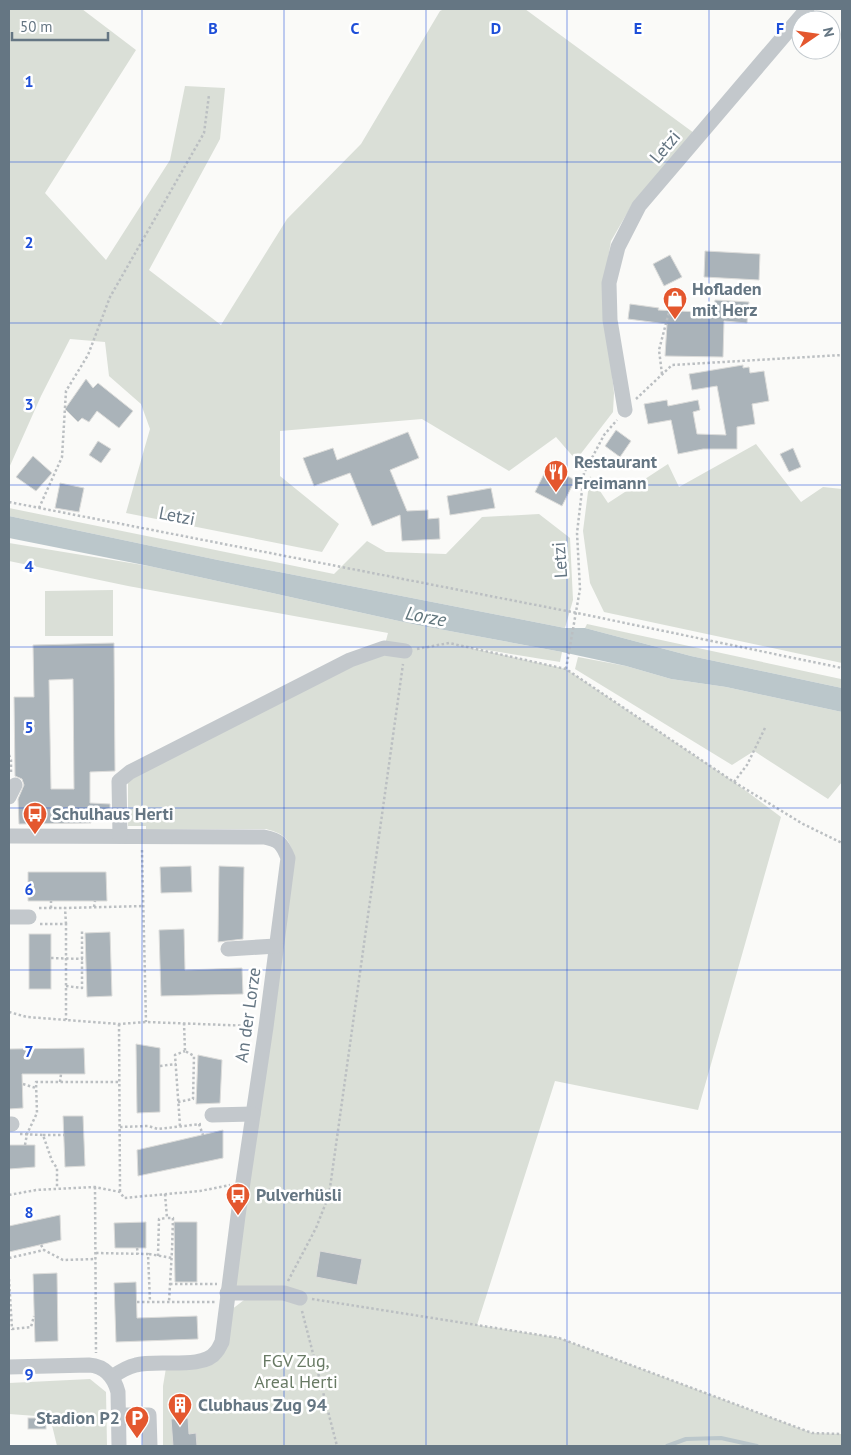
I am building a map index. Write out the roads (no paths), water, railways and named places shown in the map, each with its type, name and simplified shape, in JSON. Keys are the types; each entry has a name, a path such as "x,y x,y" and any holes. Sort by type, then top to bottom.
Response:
{"street":[{"name":"Letzi","path":"625,410 610,320 609,283 618,247 639,206 807,9"},
{"path":"120,836 119,781 130,772 350,660 384,648 405,651"},
{"name":"An der Lorze","path":"9,836 264,836 275,839 283,846 288,858 266,1027 227,1293 222,1342 216,1353 208,1360 136,1365 112,1377"},
{"path":"9,917 33,921"},
{"path":"228,949 276,946"},
{"path":"212,1115 253,1114"},
{"path":"227,1293 284,1293 300,1298"},
{"path":"9,1367 95,1366 104,1370 112,1377 118,1392 119,1446"},
{"path":"118,1415 149,1414 150,1446"}],"water":[{"name":"Lorze","path":"9,516 218,560 565,628 585,628 691,656 842,688 842,712 726,687 671,679 626,666 562,652 417,625 149,566 9,538"}],"waterway":[{"path":"667,1446 686,1439 721,1438 757,1446"}],"place":[{"name":"Hofladen mit Herz","path":"675,320"},
{"name":"Restaurant Freimann","path":"556,493"},
{"name":"Schulhaus Herti","path":"35,835"},
{"name":"Pulverhüsli","path":"238,1216"},
{"name":"Clubhaus Zug 94","path":"180,1426"},
{"name":"Stadion P2","path":"137,1439"}],"park label":[{"name":"FGV Zug, Areal Herti","path":"296,1371"}]}
